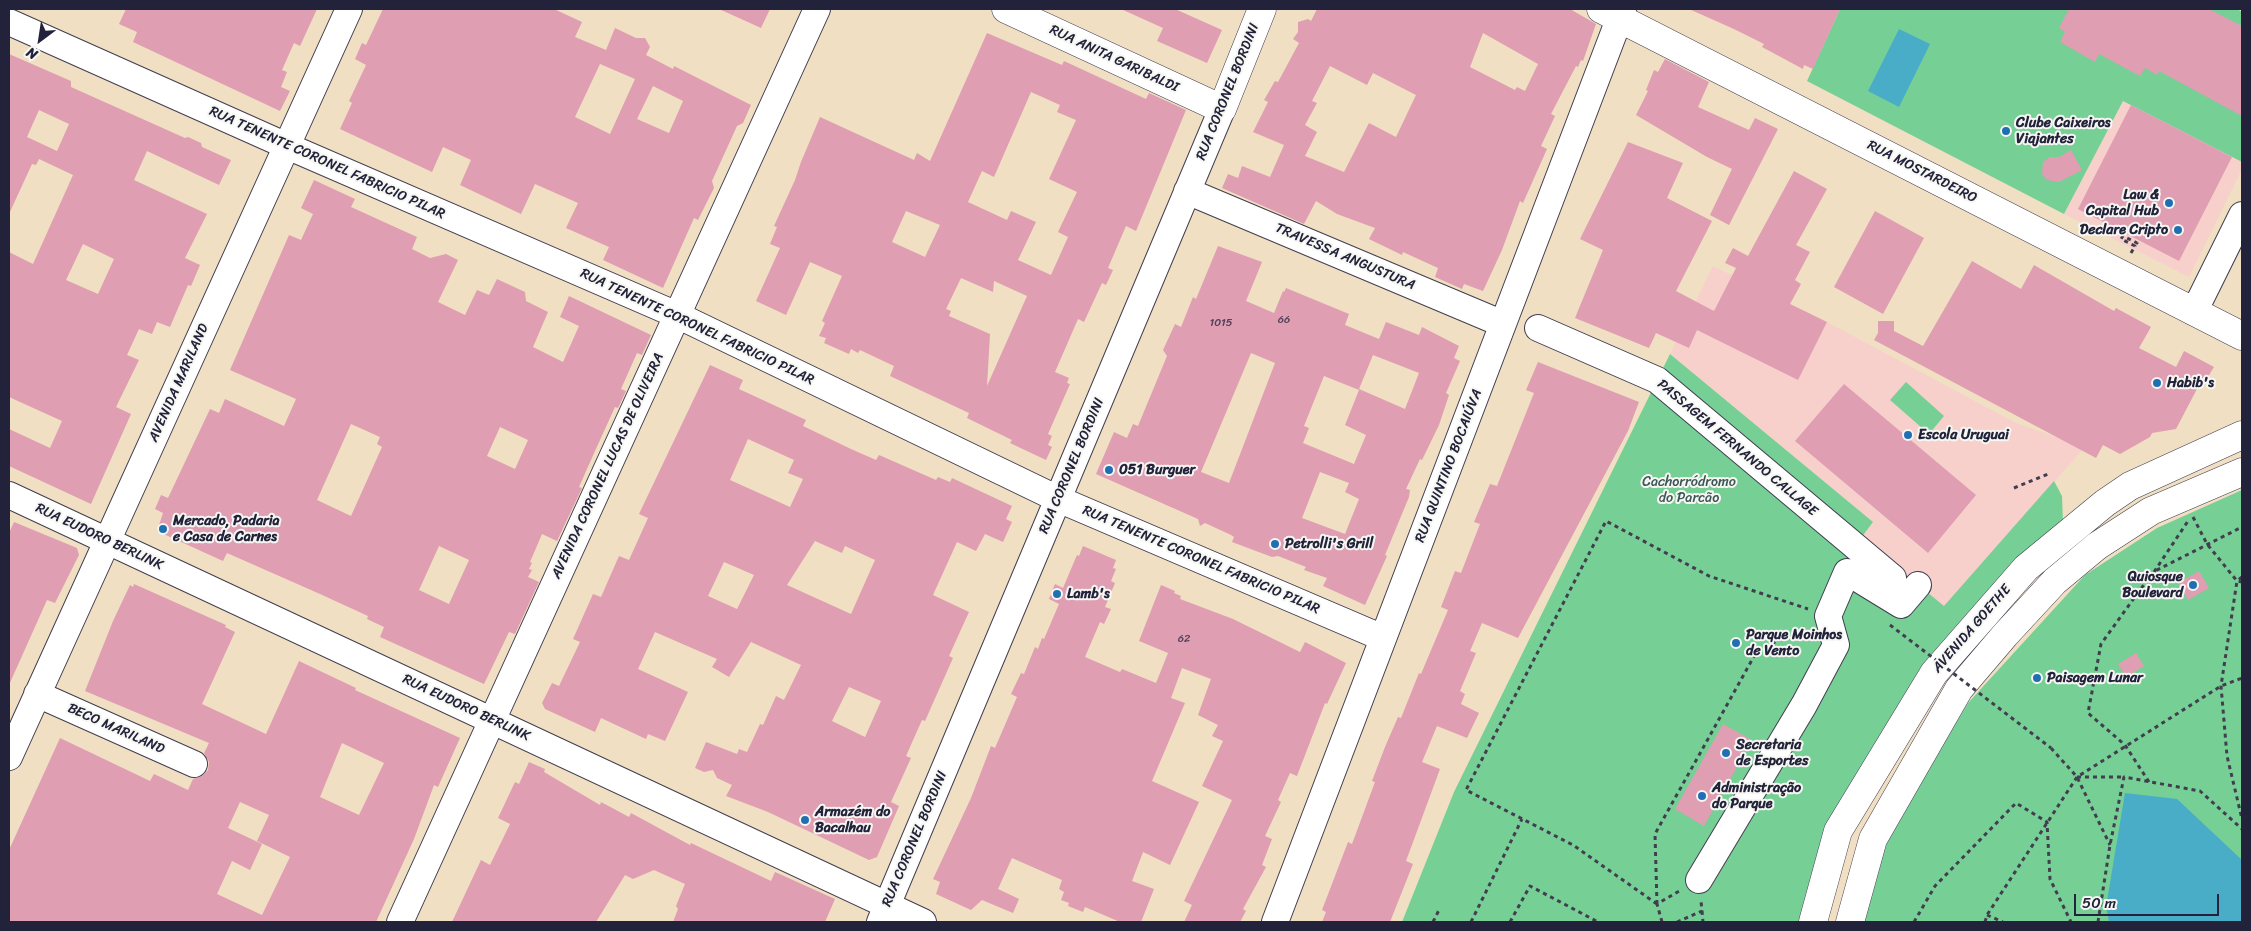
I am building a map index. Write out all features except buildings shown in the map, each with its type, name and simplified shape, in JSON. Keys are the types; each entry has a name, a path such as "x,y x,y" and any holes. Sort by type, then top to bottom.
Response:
{"main road":[{"name":"RUA ANITA GARIBALDI","path":"1006,9 1222,109"},
{"name":"RUA CORONEL BORDINI","path":"1222,109 1262,9"},
{"name":"RUA MOSTARDEIRO","path":"1615,12 2242,336"},
{"name":"AVENIDA GOETHE","path":"1813,922 1838,830 1934,672 2026,568 2105,503 2130,486 2242,435"},
{"path":"1850,922 1873,839 1959,689 2055,581 2097,546 2151,511 2188,506 2242,472"}],"street":[{"name":"AVENIDA MARILAND","path":"9,757 349,9"},
{"name":"AVENIDA CORONEL LUCAS DE OLIVEIRA","path":"400,922 817,9"},
{"name":"RUA QUINTINO BOCAIÚVA","path":"1274,922 1503,324 1615,12"},
{"name":"RUA TENENTE CORONEL FABRICIO PILAR","path":"9,22 287,146 677,315 1058,499 1383,638"},
{"name":"RUA CORONEL BORDINI","path":"884,914 1222,109"},
{"name":"TRAVESSA ANGUSTURA","path":"1187,191 1503,324"},
{"path":"2194,312 2242,215"},
{"name":"PASSAGEM FERNANDO CALLAGE","path":"1538,328 1657,380 1893,578"},
{"name":"RUA EUDORO BERLINK","path":"9,495 492,720 884,914 922,922"},
{"path":"1699,880 1804,705 1846,650 1828,616 1847,572 1901,605 1918,585"},
{"name":"BECO MARILAND","path":"38,694 194,764"}],"path":[{"path":"2121,274 2137,243"},
{"path":"2014,488 2048,474"},
{"path":"2188,506 2207,544 2237,581 2242,582"},
{"path":"2149,782 2125,745 2088,713 2101,644 2153,572 2188,506"},
{"path":"1657,904 1573,845 1466,790 1606,521 1709,576 1828,616"},
{"path":"2153,572 2242,527"},
{"path":"2242,577 2237,581 2221,686 2228,756 2242,819"},
{"path":"1662,922 1657,904 1655,834 1757,651 1828,616"},
{"path":"1890,625 2051,748 2076,777 2110,845"},
{"path":"1985,922 1987,915 2076,777 2221,686 2242,678"},
{"path":"2076,777 2124,777 2200,791 2242,829"},
{"path":"2098,922 2110,845 2124,777"},
{"path":"1914,922 1935,886 2016,804 2047,822"},
{"path":"1471,922 1522,819"},
{"path":"2047,822 2050,879 2071,922"},
{"path":"1657,904 1699,880 1703,922"},
{"path":"1510,922 1530,886 1598,922"},
{"path":"1433,922 1439,910"},
{"path":"1677,922 1702,911"},
{"path":"1987,915 2003,922"}],"shaded area":[{"path":"2123,101 2242,162 2242,169 2189,277 2064,214"},
{"name":"Escola Uruguai","path":"1713,266 1827,322 2016,423 2085,447 1944,607 1860,538 1873,522 1670,354"}],"green space":[{"name":"Clube Caixeiros Viajantes","path":"1840,9 2237,9 2242,12 2242,162 2123,101 2064,214 1807,81"},
{"name":"Parque Moinhos de Vento","path":"1670,354 1873,522 1861,538 1944,606 2054,481 2062,496 2063,523 1962,622 1803,922 1402,922 1454,792"},
{"path":"1906,382 1944,416 1929,434 1890,400"},
{"path":"2242,490 2242,922 1862,922 1885,839 1968,703 2085,575 2157,528"}],"water":[{"path":"1899,29 1930,44 1899,107 1868,91"},
{"path":"2125,793 2177,799 2242,860 2242,922 2109,922 2106,907"}],"place":[{"name":"Clube Caixeiros Viajantes","path":"2006,131"},
{"name":"Law & Capital Hub","path":"2169,203"},
{"name":"Declare Cripto","path":"2178,230"},
{"name":"Habib's","path":"2157,383"},
{"name":"Escola Uruguai","path":"1908,435"},
{"name":"051 Burguer","path":"1109,470"},
{"name":"Mercado, Padaria e Casa de Carnes","path":"163,529"},
{"name":"Petrolli's Grill","path":"1275,544"},
{"name":"Quiosque Boulevard","path":"2193,585"},
{"name":"Lamb's","path":"1057,594"},
{"name":"Parque Moinhos de Vento","path":"1736,643"},
{"name":"Paisagem Lunar","path":"2037,678"},
{"name":"Secretaria de Esportes","path":"1726,753"},
{"name":"Administração do Parque","path":"1702,796"},
{"name":"Armazém do Bacalhau","path":"805,820"}],"park label":[{"name":"Cachorródromo do Parcão","path":"1689,490"}]}
